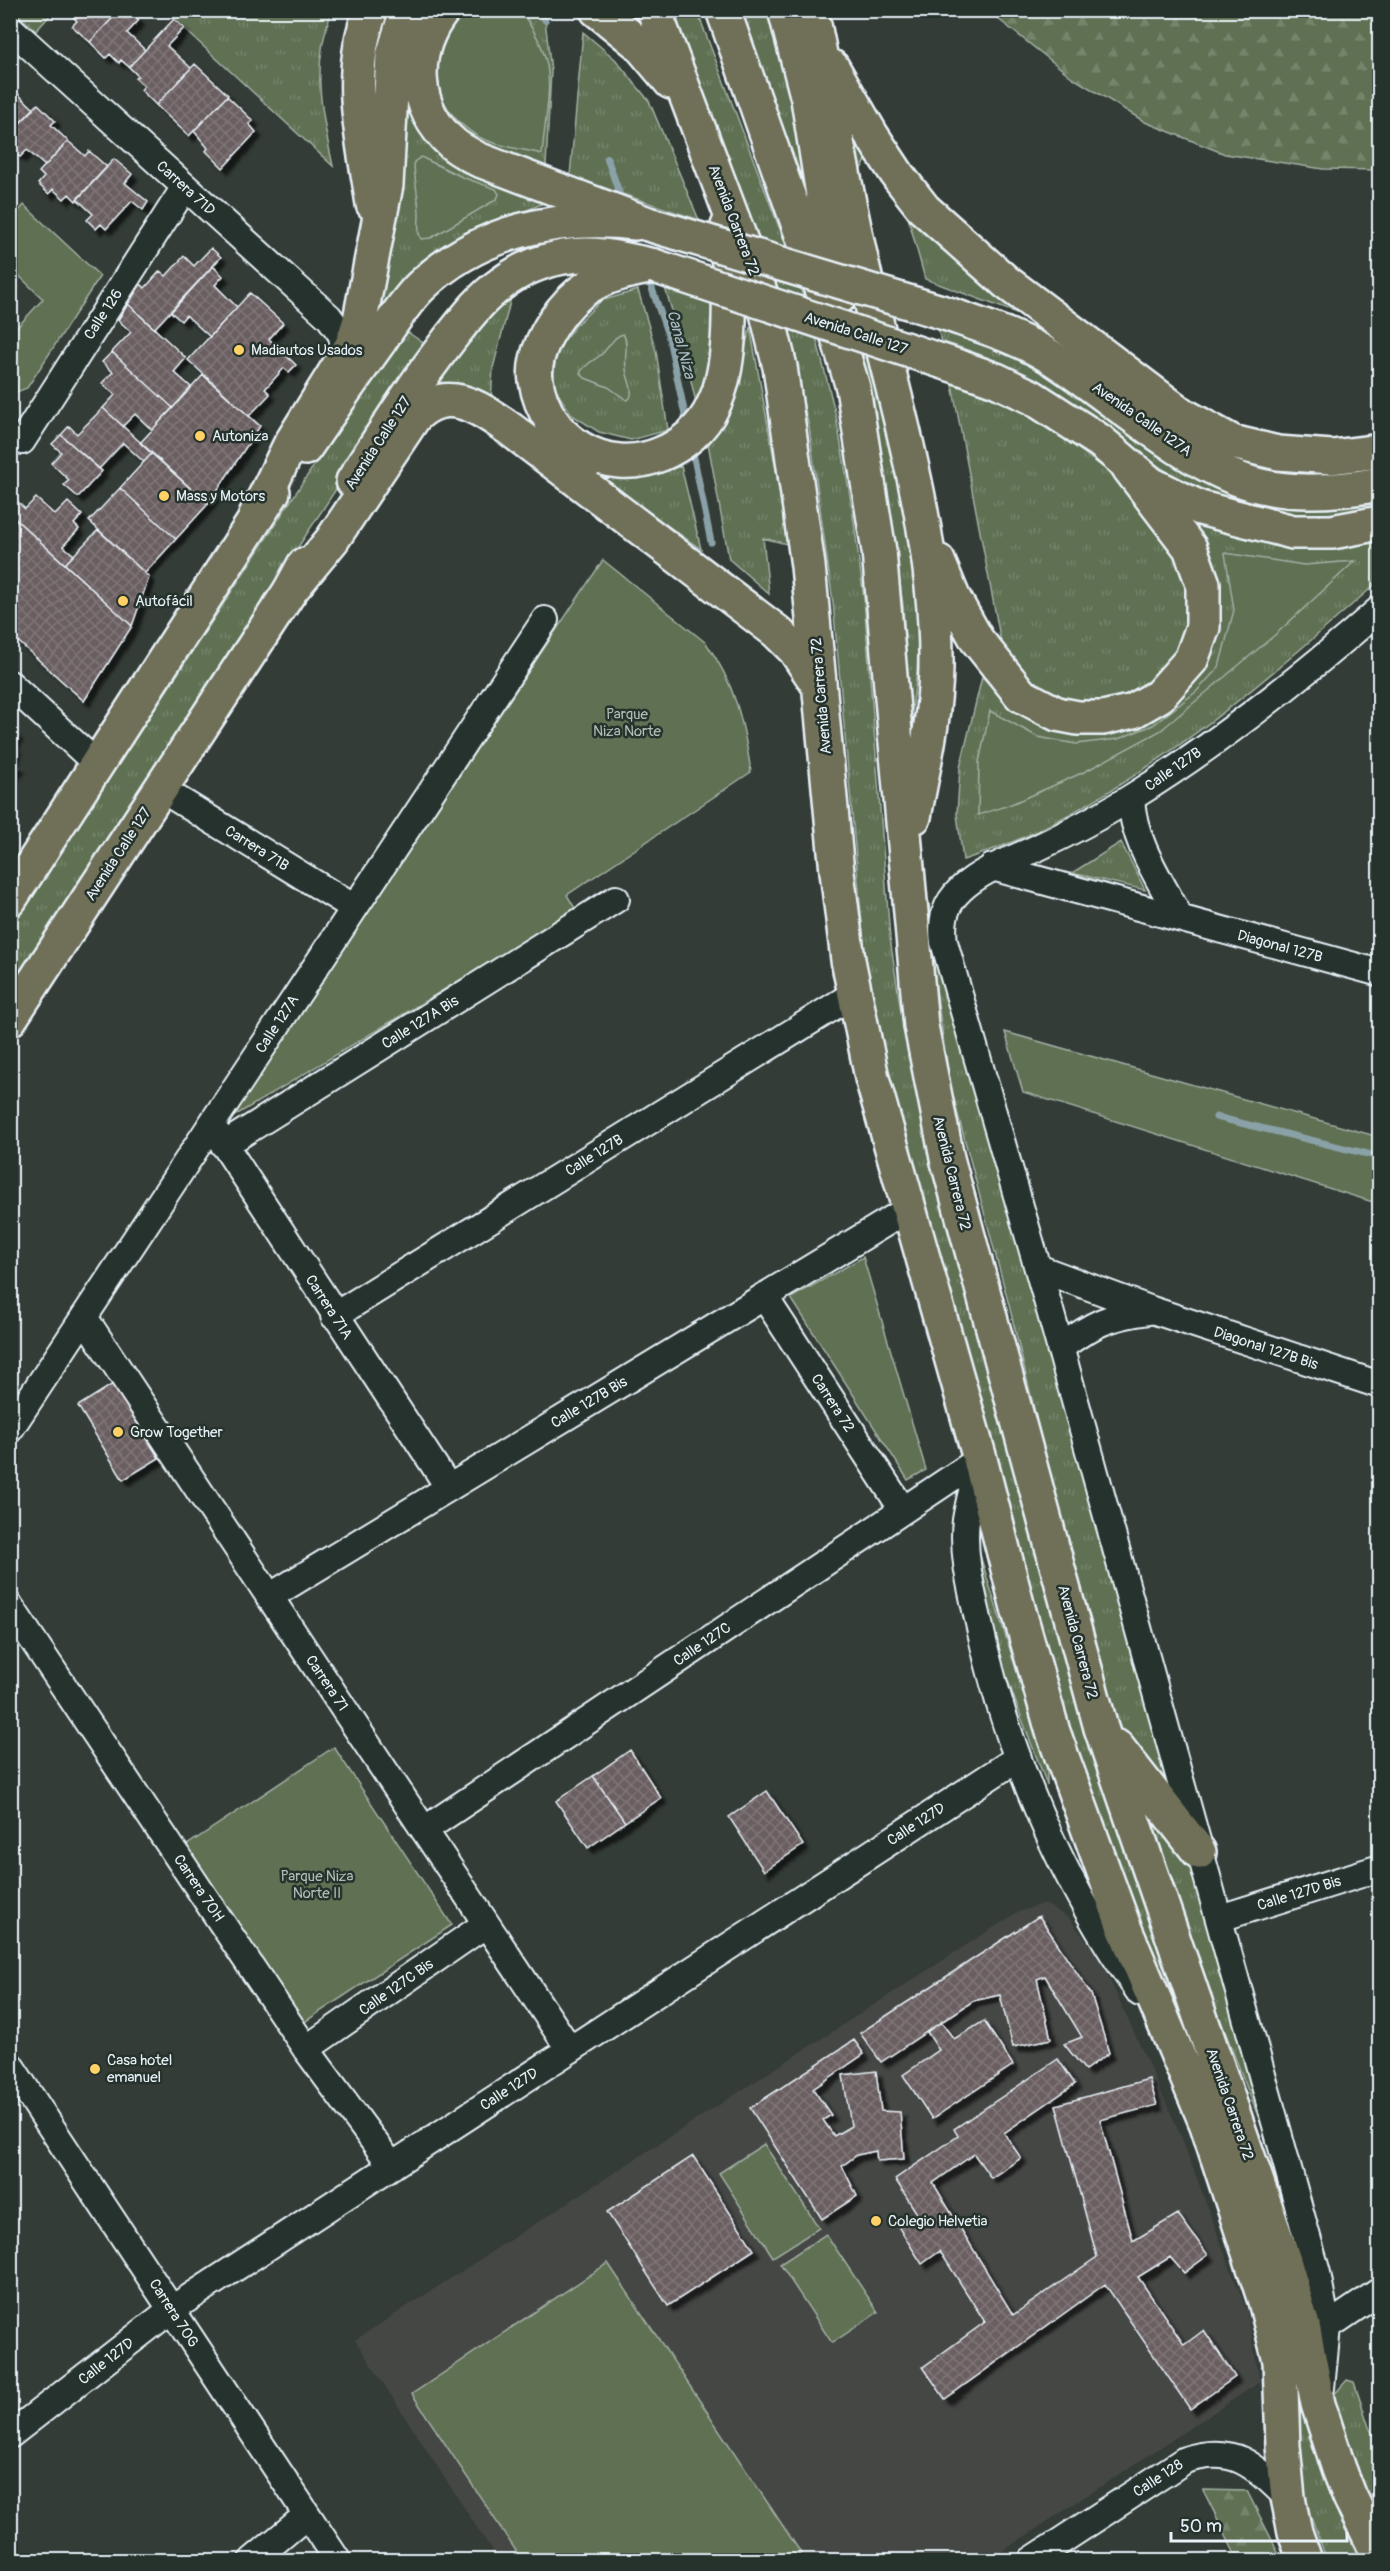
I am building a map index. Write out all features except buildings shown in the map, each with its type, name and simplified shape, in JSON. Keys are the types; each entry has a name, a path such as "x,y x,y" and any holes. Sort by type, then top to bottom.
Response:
{"main road":[{"path":"371,10 358,62 358,107 361,146 378,234"},
{"path":"256,515 290,445 352,345 360,320 387,185 393,56 407,10"},
{"path":"443,10 430,27 421,52 419,75 426,106 437,127 454,145 477,159 648,224"},
{"path":"597,10 639,44 690,108"},
{"name":"Avenida Carrera 72","path":"654,10 765,304 780,367 808,566 822,691 837,872 854,994 872,1078 980,1459 1053,1732 1120,1917 1207,2125 1273,2330 1280,2361 1283,2446 1288,2498 1295,2532 1305,2560"},
{"name":"Avenida Carrera 72","path":"723,10 838,337 853,388 879,551 921,1026 947,1158 1101,1728 1284,2261 1303,2326 1318,2404 1343,2481 1380,2557"},
{"path":"785,10 808,99 853,388"},
{"path":"814,24 872,136 924,209 1006,282 1180,414 1232,442 1278,453 1332,457 1380,452"},
{"name":"Avenida Carrera 72","path":"814,24 862,262 895,395 923,527 930,578 936,668 932,712 906,863"},
{"path":"654,266 622,272 595,282 571,300 552,323 540,350 536,379 544,410 561,436 587,454 617,462 648,460 677,448 700,427 714,406 724,374 728,338 728,204"},
{"path":"10,899 98,765 256,515 418,289 446,265 477,246 516,231 563,222 606,219 648,224"},
{"name":"Avenida Calle 127A","path":"648,224 948,314 997,331 1047,355 1092,384 1159,435 1245,482 1294,490 1343,490 1380,484"},
{"name":"Avenida Calle 127","path":"10,1019 290,591 323,530 381,436 426,370 466,319 500,285 519,272 540,263 585,254 608,255 654,266 996,380 1041,402 1100,441 1129,468"},
{"path":"290,591 332,540 414,417 424,406 435,401 452,400 486,412 510,429 777,632 795,650 822,691"},
{"path":"923,527 953,597 970,629 993,663 1021,695 1057,714 1078,718 1103,718 1133,711 1159,696 1191,660 1203,627 1203,584 1190,548 1129,468"},
{"path":"1129,468 1151,484 1200,508 1293,532 1332,532 1380,523"},
{"path":"1101,1728 1199,1852"}],"street":[{"name":"Carrera 71D","path":"10,28 329,317 342,335 345,358"},
{"name":"Calle 126","path":"22,441 185,187"},
{"name":"Calle 127B","path":"949,901 968,883 992,867 1072,831 1131,798 1369,630 1380,609"},
{"name":"Calle 127A","path":"10,1429 84,1317 217,1134 353,907 545,620"},
{"path":"10,684 98,765"},
{"name":"Carrera 71B","path":"161,789 353,907"},
{"path":"1131,798 1132,815 1140,841 1180,918"},
{"name":"Diagonal 127B","path":"992,867 1380,973"},
{"name":"Calle 127A Bis","path":"217,1134 616,899"},
{"name":"Avenida Carrera 72","path":"949,901 942,927 944,942 1038,1268 1317,2273 1327,2327 1318,2404"},
{"name":"Calle 127B","path":"334,1316 854,994"},
{"name":"Carrera 71A","path":"217,1134 448,1488"},
{"name":"Calle 127B Bis","path":"269,1597 910,1208"},
{"name":"Diagonal 127B Bis","path":"1038,1268 1152,1310 1380,1385"},
{"name":"Carrera 72","path":"764,1296 903,1510"},
{"path":"1060,1348 1098,1322 1112,1316 1152,1310"},
{"name":"Carrera 71","path":"84,1317 570,2050"},
{"name":"Avenida Carrera 72","path":"980,1459 966,1521 968,1566 987,1661 1018,1758 1052,1842 1074,1884 1128,1975 1164,2026"},
{"name":"Calle 127C","path":"424,1830 980,1459"},
{"name":"Carrera 70H","path":"10,1606 306,2049 392,2166"},
{"name":"Calle 127D","path":"10,2435 172,2309 1018,1758"},
{"name":"Calle 127D Bis","path":"1220,1918 1380,1868"},
{"name":"Calle 127C Bis","path":"306,2049 486,1924"},
{"name":"Carrera 70G","path":"10,2065 337,2560"},
{"path":"1327,2327 1380,2291"},
{"name":"Calle 128","path":"1032,2560 1067,2551 1185,2460 1202,2454 1219,2453 1238,2458 1264,2476 1288,2498"},
{"path":"252,2560 307,2515"}],"shaded area":[{"name":"Colegio Helvetia","path":"1044,1903 1069,1918 1101,1960 1179,2131 1247,2312 1260,2382 989,2560 498,2560 355,2340 1016,1913"}],"green space":[{"path":"14,11 54,11 36,31"},
{"path":"165,11 332,11 322,50 320,88 333,166"},
{"path":"383,11 544,11 551,71 544,203 498,222 412,277 374,311 373,50"},
{"path":"464,11 521,11 536,35 546,61 549,83 542,154 480,138 460,123 449,110 438,81 438,67 446,38"},
{"path":"670,11 697,11 785,243 814,329 836,416 852,507 864,599 890,938 904,1032 1042,1564 1089,1733 1193,2046 1132,1908 1068,1729 879,1036 864,946 833,603 809,427 792,358"},
{"path":"735,11 767,11 794,100 809,217"},
{"path":"988,11 1379,11 1379,170 1323,169 1225,154 1145,122 1073,78"},
{"path":"583,32 615,59 649,101 699,220 570,176"},
{"path":"818,100 908,527 919,627 917,671 910,728 903,605 885,479"},
{"path":"844,121 868,158 855,178"},
{"path":"421,157 462,177 496,189 499,194 497,199 431,238 421,239 414,162"},
{"path":"24,205 100,276 27,388 11,394 11,334 43,299 11,268 11,220"},
{"path":"906,210 938,244 1030,318 925,279"},
{"path":"665,288 711,303 713,343 706,381 697,407 683,346"},
{"path":"638,290 656,351 668,430 631,440 599,432 572,415 553,386 556,351 576,325 601,301"},
{"path":"511,298 493,368 491,402 469,390 432,384 490,313"},
{"path":"750,327 787,544 763,538 769,594 729,559 708,443 730,401"},
{"path":"403,329 429,347 11,986 11,929"},
{"path":"938,329 989,346 1044,373 1154,448 1379,498 1379,507 1327,514 1287,514 1235,505 1208,494 1157,465 1038,382 991,359 941,341"},
{"path":"623,334 626,341 626,369 631,391 630,398 627,400 608,387 585,378 580,373 602,354 614,339"},
{"path":"951,379 990,387 1117,478 1177,553 1192,603 1186,637 1164,673 1127,699 1085,704 1045,693 1027,682 1003,653"},
{"path":"583,466 621,475 644,476 681,466 701,549"},
{"path":"1188,519 1249,539 1280,544 1379,537 1379,581 1260,683 1134,776 1033,833 963,860 957,814 960,768 982,677 1013,706 1034,717 1187,683"},
{"path":"1225,553 1304,565 1355,561 1276,634 1160,731 1084,772 1009,805 978,815 979,762 990,711 1038,737 1076,744 1118,739 1153,725 1197,691 1219,667 1234,610"},
{"name":"Parque Niza Norte","path":"603,560 706,643 724,673 737,704 751,772 567,895 576,910 231,1118"},
{"path":"1121,842 1145,890 1072,873"},
{"path":"923,900 929,902 933,933 1175,1804 1115,1727 1062,1524 1009,1305 950,1085"},
{"path":"1005,1032 1379,1137 1379,1204 1023,1092"},
{"path":"863,1257 926,1470 908,1480 791,1298"},
{"path":"977,1546 1047,1766 1047,1785 994,1638 986,1608"},
{"name":"Parque Niza Norte II","path":"334,1747 452,1925 300,2025 184,1847"},
{"path":"1156,1809 1193,1854 1271,2150 1140,1812"},
{"path":"764,2144 819,2228 773,2257 719,2173"},
{"path":"826,2234 878,2312 832,2343 780,2264"},
{"path":"608,2263 801,2553 790,2560 522,2560 412,2394"},
{"path":"1292,2357 1339,2517 1360,2560 1327,2560 1310,2514 1299,2474"},
{"path":"1347,2380 1354,2382 1369,2427 1379,2446 1379,2524 1338,2426 1332,2397"},
{"path":"1203,2490 1247,2491 1282,2560 1238,2560"}],"waterway":[{"name":"Canal Niza","path":"541,10 545,20"},
{"name":"Canal Niza","path":"607,158 623,204"},
{"name":"Canal Niza","path":"648,277 669,338 687,425"},
{"name":"Canal Niza","path":"692,448 711,542"},
{"path":"1216,1117 1380,1157"}],"place":[{"name":"Madiautos Usados","path":"239,350"},
{"name":"Autoniza","path":"200,436"},
{"name":"Mass y Motors","path":"164,496"},
{"name":"Autofácil","path":"123,601"},
{"name":"Grow Together","path":"118,1432"},
{"name":"Casa hotel emanuel","path":"95,2069"},
{"name":"Colegio Helvetia","path":"876,2221"}]}
